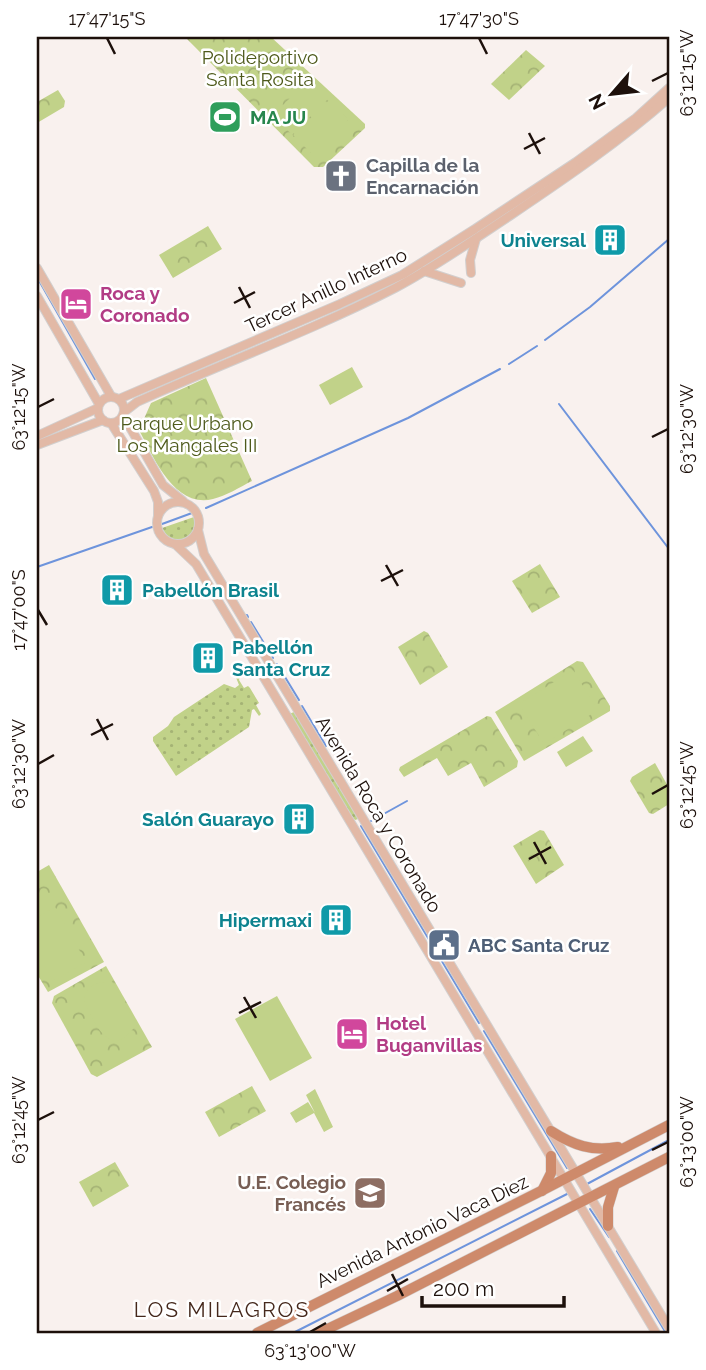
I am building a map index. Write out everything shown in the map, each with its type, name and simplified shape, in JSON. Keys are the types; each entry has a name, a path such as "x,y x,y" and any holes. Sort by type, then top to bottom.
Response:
{"highway":[{"name":"Avenida Antonio Vaca Diez","path":"257,1333 566,1182 669,1125"},
{"path":"551,1131 570,1142 589,1148 629,1146"},
{"path":"541,1192 551,1173 551,1156"},
{"path":"319,1333 669,1157"},
{"path":"608,1226 608,1207 614,1186"}],"main road":[{"name":"Tercer Anillo Interno","path":"115,398 256,341 411,269 526,195 636,118 669,88"},
{"name":"Tercer Anillo Interno","path":"123,414 137,402 395,288 476,239 628,133 669,98"},
{"path":"628,133 626,130 636,118"},
{"path":"471,273 470,260 476,239"},
{"path":"37,268 115,398 123,405 123,414 163,485 189,505 197,515 198,530 186,543 169,542 160,534 158,502 154,491 107,421 37,296"},
{"path":"395,288 411,269"},
{"path":"424,271 461,283"},
{"path":"352,309 351,304 360,295"},
{"path":"331,318 340,309 340,304"},
{"path":"238,357 237,351 256,341"},
{"path":"197,375 216,364 216,357"},
{"path":"37,436 98,406 105,398 115,398"},
{"path":"37,444 107,421 118,421 123,414"},
{"path":"37,444 57,427"},
{"path":"158,518 163,508 173,503 189,505"},
{"name":"Avenida Roca y Coronado","path":"198,530 204,554 669,1328"},
{"name":"Avenida Roca y Coronado","path":"175,544 196,564 656,1333"}],"green space":[{"name":"Polideportivo Santa Rosita","path":"185,37 271,37 365,124 365,128 323,167 314,167"},
{"path":"526,50 545,66 509,100 491,84"},
{"path":"309,79 328,99 292,135 273,115"},
{"path":"58,90 65,101 64,107 37,123 37,102"},
{"path":"329,100 349,119 313,155 293,135"},
{"path":"208,226 222,249 173,278 159,255"},
{"path":"352,367 363,387 330,405 319,385"},
{"name":"Parque Urbano Los Mangales III","path":"206,378 252,481 218,498 199,500 187,496 167,478 139,430 151,403"},
{"path":"194,517 194,530 185,540 169,539 162,528"},
{"path":"540,564 560,597 532,613 512,581"},
{"path":"424,631 428,633 448,667 420,685 398,647"},
{"path":"577,661 583,662 610,706 610,711 524,761 495,712"},
{"path":"573,670 598,710 544,744 519,704"},
{"path":"242,671 239,680 244,688 250,688 259,703 256,705 261,714 259,716 252,710 249,727 176,776 153,737 168,726 174,717 224,684 235,688 239,685 235,675"},
{"path":"294,712 358,819 355,820 345,807 289,714"},
{"path":"487,716 491,717 518,761 517,767 484,787 471,763 448,776 437,758 404,777 399,770 400,767"},
{"path":"583,736 593,751 566,767 557,752"},
{"path":"655,763 669,788 669,804 653,814 649,813 630,781"},
{"path":"540,830 544,831 564,865 536,884 513,846"},
{"path":"49,865 104,962 48,992 37,974 37,872"},
{"path":"55,907 86,962 53,981 37,952 37,917"},
{"path":"106,966 152,1047 97,1077 91,1074 52,1003 54,996"},
{"path":"109,976 137,1026 119,1040 107,1038 102,1033 84,1000 91,986 106,982 105,979"},
{"path":"277,996 312,1058 270,1081 235,1019"},
{"path":"252,1086 266,1111 219,1137 205,1112"},
{"path":"315,1089 333,1127 324,1132 314,1113 296,1123 290,1113 308,1102 315,1113 306,1095"},
{"path":"115,1162 129,1186 93,1207 79,1182"}],"waterway":[{"path":"545,340 590,307 669,239"},
{"path":"37,277 95,379"},
{"path":"509,364 537,346"},
{"path":"206,508 408,418 500,369"},
{"path":"559,404 669,549"},
{"path":"162,524 192,513"},
{"path":"37,567 152,527"},
{"path":"251,622 273,658"},
{"path":"277,664 299,700"},
{"path":"302,706 326,746"},
{"path":"371,821 407,801"},
{"path":"361,826 479,1023"},
{"path":"484,1031 567,1168"},
{"path":"587,1184 669,1140"},
{"path":"293,1333 569,1193"},
{"path":"590,1209 609,1237"},
{"path":"617,1251 666,1333"}],"place":[{"name":"MA JU","path":"225,117"},
{"name":"Capilla de la Encarnación","path":"341,176"},
{"name":"Universal","path":"610,240"},
{"name":"Roca y Coronado","path":"76,304"},
{"name":"Pabellón Brasil","path":"117,590"},
{"name":"Pabellón Santa Cruz","path":"208,658"},
{"name":"Salón Guarayo","path":"299,819"},
{"name":"Hipermaxi","path":"336,920"},
{"name":"ABC Santa Cruz","path":"444,945"},
{"name":"Hotel Buganvillas","path":"352,1034"},
{"name":"U.E. Colegio Francés","path":"370,1193"}],"district":[{"name":"LOS MILAGROS","path":"222,1309"}]}
